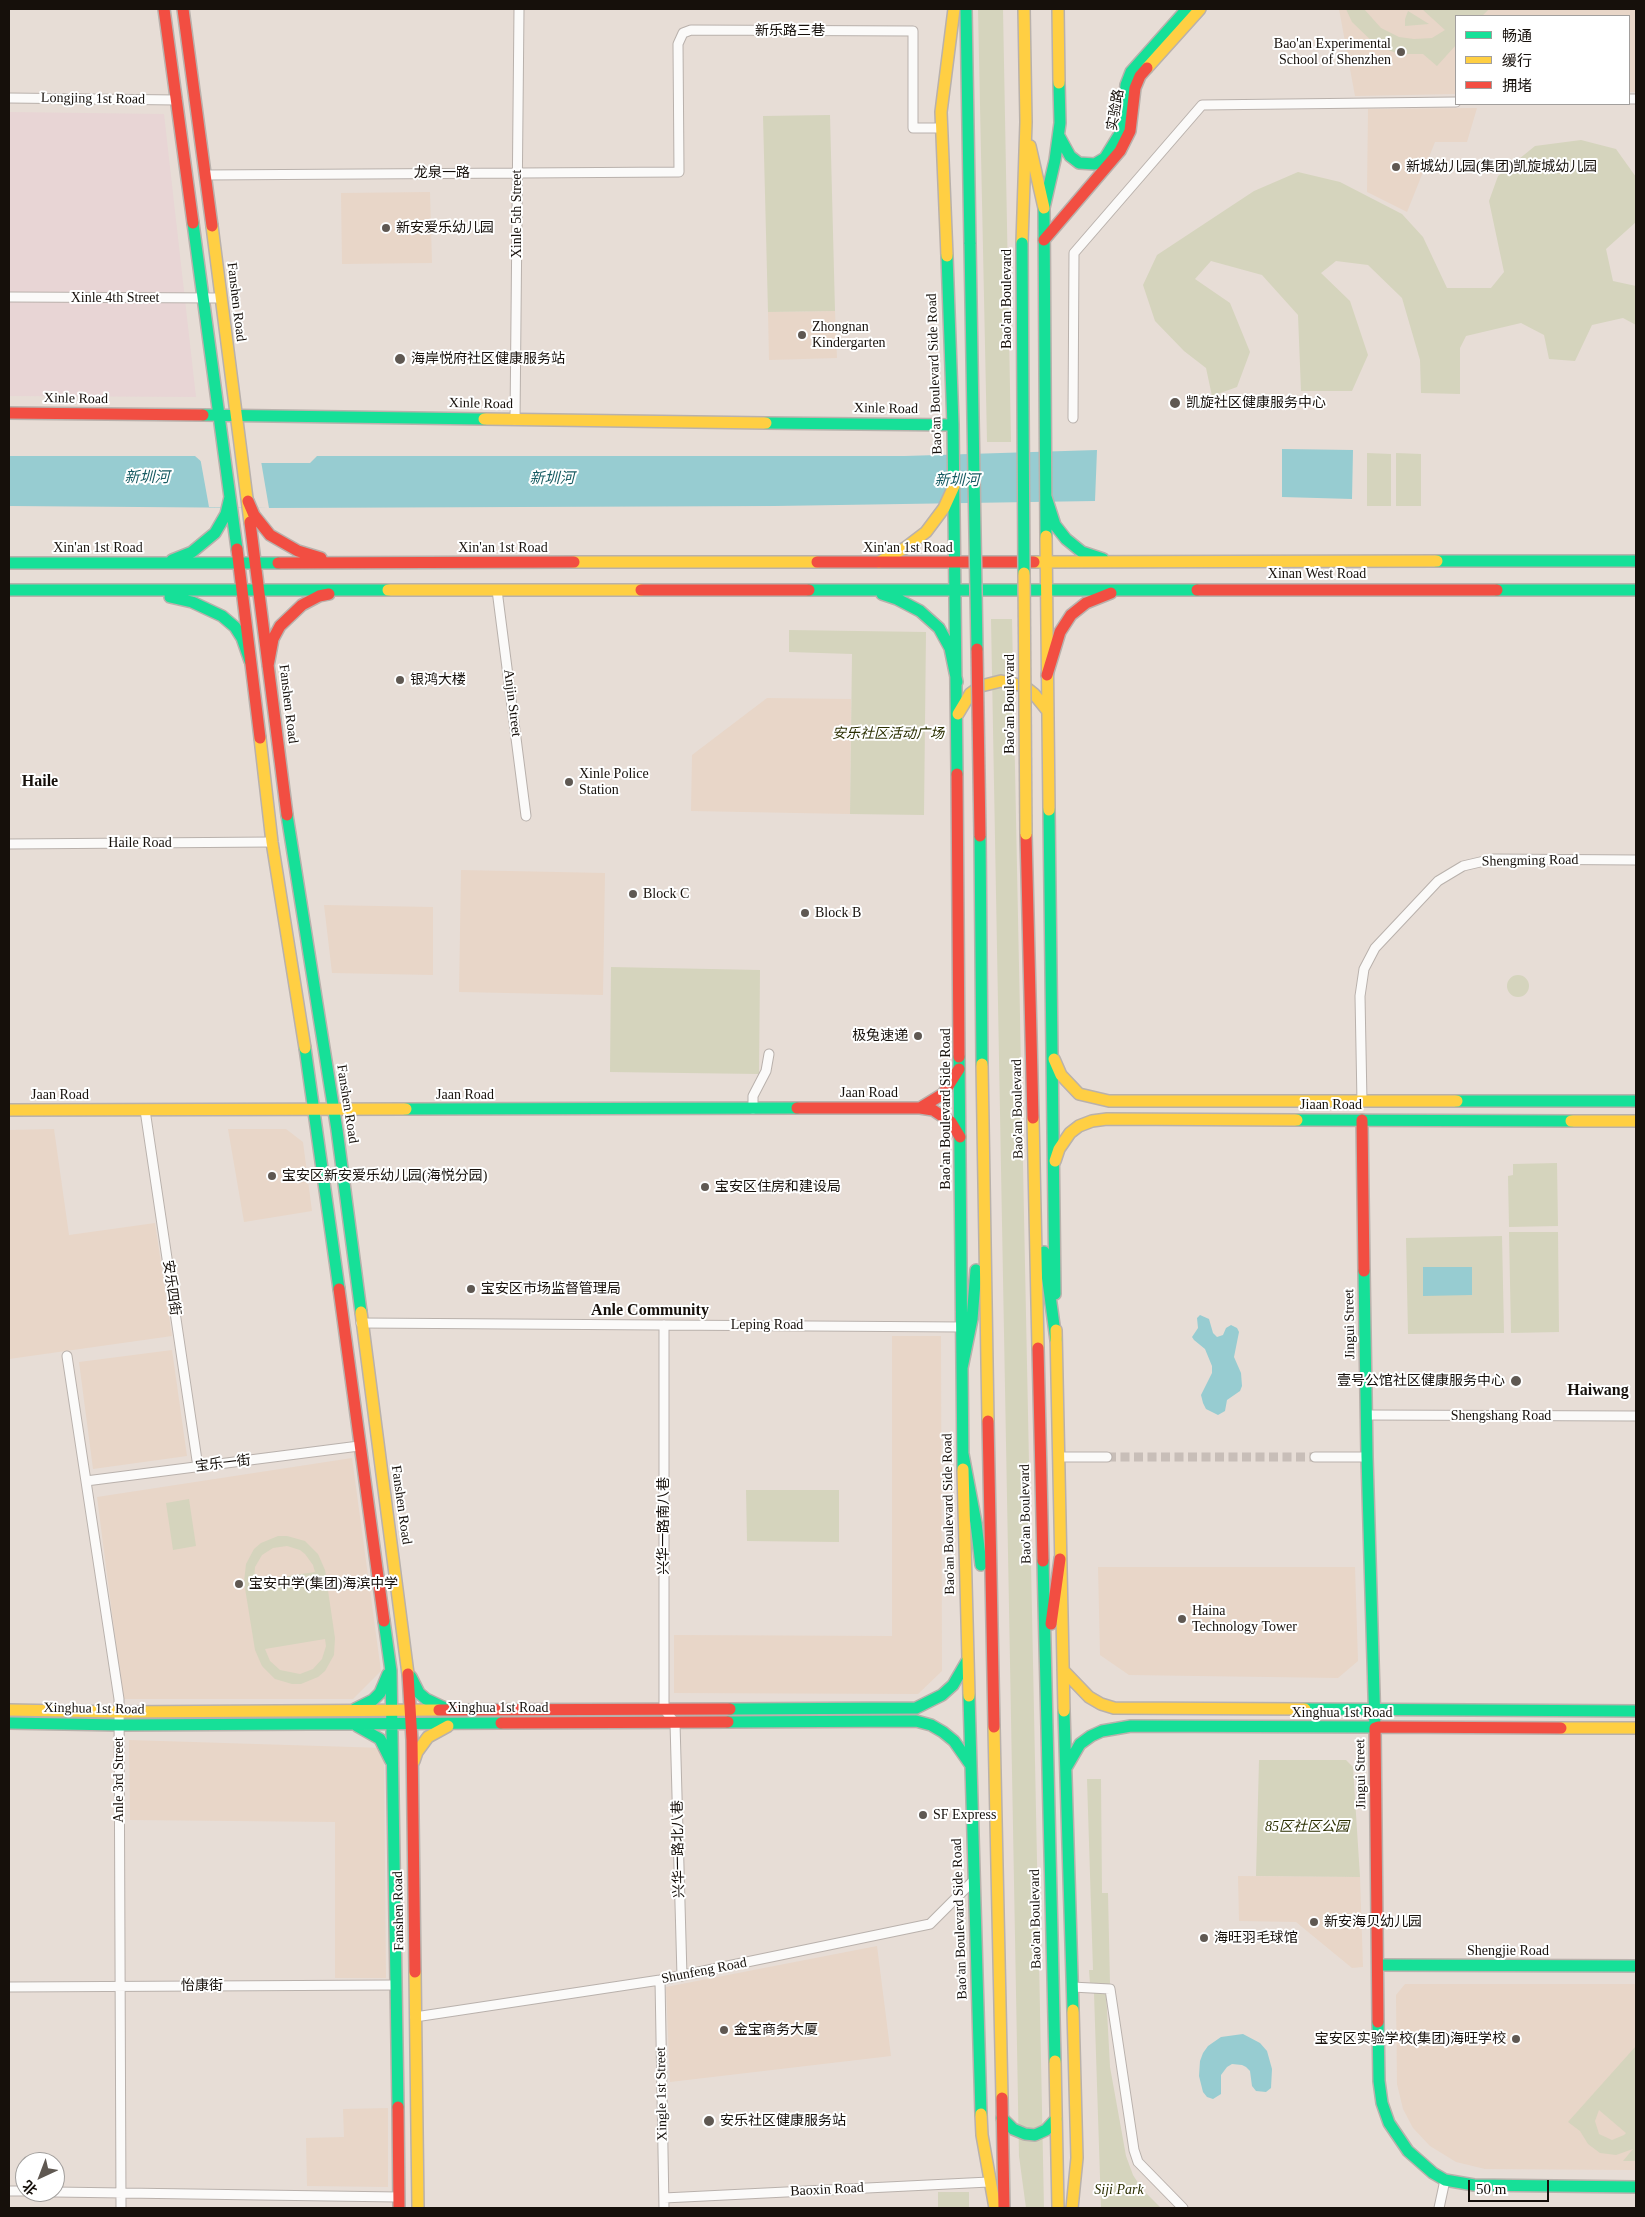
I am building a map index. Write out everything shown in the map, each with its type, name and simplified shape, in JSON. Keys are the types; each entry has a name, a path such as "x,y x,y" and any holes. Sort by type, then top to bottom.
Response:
{"main road":[{"name":"Fanshen Road","path":"164,9 239,563 272,842 314,1109 389,1658 392,1711 398,2203"},
{"name":"Fanshen Road","path":"183,9 248,501 257,526 256,563 287,816 334,1110 406,1655 411,1724 418,2208"},
{"name":"Bao'an Boulevard Side Road","path":"954,9 943,84 941,128 955,514 962,1454 982,2135 995,2208"},
{"path":"966,9 991,1659 1004,2208"},
{"name":"Bao'an Boulevard","path":"1024,9 1026,122 1022,243 1026,834 1058,2208"},
{"path":"1058,9 1061,95 1059,136 1044,208 1045,445 1056,1340 1076,2158 1072,2208"},
{"name":"实验路","path":"1059,136 1070,156 1079,163 1096,164 1105,158 1120,132 1126,85 1131,72 1187,9"},
{"name":"实验路","path":"1044,240 1120,151 1130,131 1135,88 1140,76 1200,9"},
{"path":"1026,122 1044,208"},
{"name":"Xinle Road","path":"9,413 219,416 237,422 515,420 953,425"},
{"path":"875,563 917,540 941,513 954,486"},
{"path":"160,563 192,552 204,543 221,524 230,497"},
{"path":"1046,497 1055,525 1074,546 1093,557 1129,563"},
{"path":"257,526 282,544 298,551 347,563"},
{"name":"Xinan West Road","path":"1046,563 1636,561"},
{"name":"Xin'an 1st Road","path":"9,563 1046,563"},
{"path":"1047,674 1058,638 1071,615 1086,603 1106,594 1133,589"},
{"path":"9,590 956,590"},
{"path":"144,590 192,602 222,616 238,633 250,661"},
{"path":"869,590 910,604 933,622 946,638 957,682"},
{"name":"Xinan West Road","path":"956,590 1636,590"},
{"path":"268,666 273,639 280,626 290,616 302,605 319,596 347,591"},
{"path":"957,716 970,694 981,686 1001,681 1024,686 1034,694 1047,710"},
{"name":"Jiaan Road","path":"1051,1053 1061,1075 1079,1094 1109,1101 1636,1101"},
{"path":"920,1108 943,1094 954,1079 960,1066"},
{"path":"1279,1101 1272,1104 1270,1112 1272,1117 1280,1120"},
{"path":"920,1108 933,1110 951,1122 961,1140"},
{"name":"Jaan Road","path":"9,1110 920,1108"},
{"name":"Jiaan Road","path":"1053,1168 1059,1149 1070,1133 1092,1120 1636,1121"},
{"name":"Jingui Street","path":"1362,1120 1366,1415 1375,1710 1379,2081 1382,2103 1389,2123 1408,2151 1433,2173 1445,2180 1474,2185 1636,2188"},
{"path":"1034,1183 1056,1340"},
{"path":"962,1368 972,1319 983,1184"},
{"path":"962,1454 976,1523 991,1659"},
{"path":"1045,1673 1060,1559"},
{"path":"406,1655 411,1677 420,1693 442,1708 463,1710"},
{"path":"352,1711 373,1700 380,1693 388,1676 389,1658"},
{"name":"Xinghua 1st Road","path":"9,1710 119,1712 916,1708 942,1695 961,1674 967,1661"},
{"name":"Xinghua 1st Road","path":"1063,1670 1089,1698 1114,1708 1636,1711"},
{"name":"Xinghua 1st Road","path":"9,1722 119,1725 916,1721 931,1725 943,1732 954,1741 970,1764"},
{"path":"339,1724 366,1729 380,1740 389,1755 393,1774"},
{"path":"412,1772 417,1752 428,1737 443,1728 462,1724"},
{"name":"Xinghua 1st Road","path":"1066,1769 1080,1744 1090,1736 1114,1728 1131,1726 1636,1728"},
{"name":"Shengjie Road","path":"1379,1965 1636,1966"},
{"path":"1002,2118 1013,2129 1025,2134 1035,2135 1046,2130 1056,2119"}],"street":[{"name":"Xinle 5th Street","path":"515,420 519,9"},
{"name":"新乐路三巷","path":"679,172 678,44 683,33 691,30 913,31 913,128 941,128"},
{"name":"Longjing 1st Road","path":"9,98 177,100"},
{"path":"1073,418 1074,253 1202,105 1455,102"},
{"name":"龙泉一路","path":"204,175 679,172"},
{"name":"Xinle 4th Street","path":"9,297 221,298"},
{"name":"Anjin Street","path":"497,590 526,816"},
{"name":"Haile Road","path":"9,844 272,842"},
{"name":"Shengming Road","path":"1362,1102 1360,996 1364,969 1371,954 1381,940 1438,881 1464,866 1493,859 1636,860"},
{"path":"753,1109 752,1096 766,1071 769,1054"},
{"name":"安乐四街","path":"145,1110 198,1467"},
{"name":"Leping Road","path":"361,1323 962,1326"},
{"name":"兴华一路南八巷","path":"664,1325 664,1709"},
{"name":"Anle 3rd Street","path":"67,1356 119,1699 121,2208"},
{"name":"Shengshang Road","path":"1366,1415 1636,1416"},
{"name":"宝乐一街","path":"86,1481 360,1446"},
{"path":"1059,1457 1107,1457"},
{"path":"1315,1457 1367,1457"},
{"path":"664,1709 675,1722"},
{"name":"兴华一路北八巷","path":"675,1722 682,1976"},
{"name":"Shunfeng Road","path":"415,2017 660,1980 930,1924 974,1880"},
{"name":"Xingle 1st Street","path":"660,1980 664,2208"},
{"name":"怡康街","path":"9,1986 396,1985"},
{"path":"1072,1987 1110,1989 1138,2162 1183,2208"},
{"path":"1439,2208 1445,2180"},
{"name":"Baoxin Road","path":"664,2198 989,2182"},
{"path":"65,2192 398,2203"}],"shaded area":[{"name":"Bao'an Experimental School of Shenzhen","path":"1339,9 1636,9 1636,92 1630,92 1630,15 1455,15 1455,94 1355,96"},
{"name":"新城幼儿园(集团)凯旋城幼儿园","path":"1477,108 1467,142 1435,142 1407,212 1367,192 1368,109"},
{"path":"9,112 164,114 196,397 9,396"},
{"name":"新安爱乐幼儿园","path":"430,192 432,263 342,264 341,193"},
{"name":"Zhongnan Kindergarten","path":"835,311 837,358 769,360 768,312"},
{"path":"767,698 851,699 850,814 691,811 692,755"},
{"path":"461,870 605,873 603,995 459,992"},
{"path":"324,905 433,907 433,975 332,973"},
{"path":"54,1129 69,1235 155,1223 172,1336 9,1359 9,1130"},
{"name":"宝安区新安爱乐幼儿园(海悦分园)","path":"228,1129 286,1129 303,1142 312,1211 244,1222"},
{"path":"892,1336 941,1336 942,1671 918,1694 674,1693 674,1635 892,1636"},
{"path":"172,1350 187,1456 93,1469 79,1362"},
{"name":"宝安中学(集团)海滨中学","path":"352,1458 381,1671 353,1699 123,1699 97,1497"},
{"path":"1098,1567 1355,1567 1358,1661 1338,1678 1129,1675 1100,1655"},
{"path":"129,1740 384,1748 386,1978 335,1978 335,1822 130,1820"},
{"name":"新安海贝幼儿园","path":"1238,1876 1360,1877 1363,1967 1352,1968 1296,1922 1239,1921"},
{"path":"877,1946 891,2056 670,2082 666,1987"},
{"name":"宝安区实验学校(集团)海旺学校","path":"1405,1984 1636,1984 1636,2170 1485,2169 1456,2162 1430,2146 1413,2128 1403,2109 1397,2084 1396,1995"},
{"path":"388,2108 388,2187 307,2186 306,2138 344,2137 343,2109"}],"green space":[{"path":"978,9 1003,9 1011,442 987,442"},
{"path":"1346,9 1364,9 1381,28 1399,37 1414,39 1432,38 1445,30 1422,9 1489,9 1483,15 1455,15 1455,46 1437,66 1423,54 1399,54 1377,46 1352,22"},
{"path":"1408,11 1429,24 1405,26"},
{"path":"830,115 835,311 768,312 763,116"},
{"path":"1581,140 1616,149 1636,177 1636,222 1606,249 1613,281 1636,286 1636,325 1623,318 1592,325 1575,361 1549,359 1544,335 1521,323 1466,336 1460,348 1460,394 1421,393 1420,360 1402,298 1368,265 1336,261 1321,273 1350,301 1368,355 1352,391 1301,391 1298,315 1262,275 1211,261 1195,279 1230,303 1250,352 1237,387 1212,396 1206,368 1184,351 1155,321 1143,285 1157,255 1254,191 1298,172 1340,182 1402,214 1423,237 1447,288 1491,288 1504,272 1489,201 1498,176 1535,146"},
{"path":"1367,453 1391,454 1391,506 1367,506"},
{"path":"1396,453 1421,454 1421,506 1396,506"},
{"path":"991,619 1012,619 1044,2208 1026,2208 1019,2156"},
{"name":"安乐社区活动广场","path":"789,630 926,632 924,815 850,814 852,654 789,652"},
{"path":"611,967 760,970 759,1074 610,1072"},
{"path":"1518,975 1526,978 1529,986 1526,994 1518,997 1510,994 1507,986 1510,978"},
{"path":"1557,1163 1558,1226 1509,1227 1508,1176 1513,1175 1513,1164"},
{"path":"1509,1232 1558,1232 1559,1332 1511,1333"},
{"path":"1502,1236 1504,1333 1408,1334 1406,1238"},
{"path":"746,1490 839,1490 839,1542 747,1541"},
{"path":"189,1499 196,1546 173,1550 166,1503"},
{"path":"278,1536 287,1536 305,1541 318,1554 325,1570 335,1638 334,1655 325,1671 318,1677 301,1684 292,1684 275,1679 262,1666 255,1650 244,1582 246,1564 254,1549 261,1543","holes":["287,1546 300,1550 305,1554 313,1565 315,1572 254,1581 255,1567 262,1555 273,1548","325,1639 326,1646 322,1659 313,1669 300,1674 280,1670 270,1661 265,1649"]},
{"name":"85区社区公园","path":"1259,1760 1346,1760 1353,1767 1360,1877 1256,1876"},
{"path":"1087,1779 1101,1779 1102,1893 1108,1893 1110,1985 1090,1984 1089,1970 1093,1970"},
{"name":"Siji Park","path":"1106,1992 1110,2067 1126,2156 1133,2175 1142,2189 1161,2208 1101,2208 1094,1993"},
{"path":"1636,2046 1636,2161 1623,2161 1633,2149 1616,2155 1600,2153 1588,2144 1580,2131 1568,2122","holes":["1599,2110 1626,2133 1612,2140 1599,2134 1595,2121"]},
{"path":"938,2192 969,2192 969,2208 938,2208"}],"water":[{"path":"1282,449 1353,450 1352,499 1282,497"},
{"name":"新圳河","path":"1097,450 1095,501 775,506 269,508 9,506 9,456 195,456 203,463 310,463 317,456 905,456"},
{"path":"1423,1267 1472,1267 1472,1295 1423,1296"},
{"path":"1200,1315 1209,1319 1213,1333 1217,1337 1223,1335 1226,1328 1231,1325 1237,1328 1239,1332 1234,1357 1241,1373 1242,1386 1240,1391 1227,1400 1225,1411 1218,1415 1206,1409 1201,1395 1212,1373 1212,1366 1205,1349 1192,1337 1198,1328 1197,1318"},
{"path":"1243,2034 1260,2043 1267,2051 1272,2069 1271,2088 1266,2092 1256,2091 1252,2086 1250,2071 1242,2065 1232,2064 1221,2075 1221,2094 1213,2099 1207,2097 1203,2092 1199,2076 1200,2061 1203,2053 1208,2046 1221,2037"}],"pier":[{"path":"200,457 204,460 261,461 269,508 209,507"}],"tunnel":[{"path":"1107,1457 1315,1457"}],"traffic: fast":[{"path":"966,9 970,244"},
{"path":"1059,136 1070,156 1079,163 1095,164 1105,158 1121,132 1126,85 1131,72 1187,9"},
{"path":"1046,536 1044,208 1055,160 1060,123 1059,83"},
{"path":"193,223 237,549"},
{"path":"1022,243 1024,573"},
{"path":"970,244 977,649"},
{"path":"947,256 953,425 957,774"},
{"path":"203,415 484,419"},
{"path":"766,423 953,425"},
{"path":"172,560 192,552 215,533 226,514 230,497"},
{"path":"1046,497 1055,525 1066,539 1082,552 1103,559"},
{"path":"1437,561 1636,561"},
{"path":"9,563 278,563"},
{"path":"9,590 388,590"},
{"path":"809,590 1197,590"},
{"path":"1497,590 1636,590"},
{"path":"882,594 897,599 920,611 939,628 950,648 957,682"},
{"path":"170,597 192,602 222,616 235,627 242,638 250,661"},
{"path":"1049,810 1055,1294"},
{"path":"287,815 337,1130 361,1312"},
{"path":"980,836 982,1064"},
{"path":"305,1048 339,1289"},
{"path":"959,1057 963,1469"},
{"path":"1457,1101 1636,1101"},
{"path":"406,1109 797,1108"},
{"path":"1297,1120 1571,1121"},
{"path":"1044,1252 1056,1340"},
{"path":"962,1368 972,1319 976,1270"},
{"path":"1364,1271 1375,1728"},
{"path":"963,1454 976,1523 981,1565"},
{"path":"1043,1561 1055,2061"},
{"path":"384,1621 391,1671 398,2107"},
{"path":"730,1709 916,1708 942,1695 953,1685 967,1661"},
{"path":"355,1709 373,1700 380,1693 388,1674"},
{"path":"411,1677 419,1693 426,1699 445,1708"},
{"path":"969,1696 981,2114"},
{"path":"1305,1709 1636,1711"},
{"path":"1064,1711 1073,2010"},
{"path":"728,1722 916,1721 931,1725 943,1732 954,1741 970,1764"},
{"path":"9,1723 119,1725 501,1723"},
{"path":"357,1726 380,1739 391,1761"},
{"path":"1066,1768 1080,1744 1091,1736 1102,1731 1131,1726 1378,1727"},
{"path":"1379,1965 1636,1966"},
{"path":"1378,2022 1379,2081 1382,2103 1389,2123 1408,2151 1433,2173 1445,2180 1474,2185 1636,2187"},
{"path":"1002,2118 1013,2129 1025,2134 1035,2135 1046,2130 1056,2119"}],"traffic: slow":[{"path":"947,256 941,112 954,9"},
{"path":"1022,243 1026,122 1024,9"},
{"path":"1058,9 1059,83"},
{"path":"1147,68 1200,9"},
{"path":"1030,146 1044,208"},
{"path":"212,226 250,522"},
{"path":"484,419 766,423"},
{"path":"879,562 905,548 926,532 944,508 954,486"},
{"path":"1046,536 1049,810"},
{"path":"1034,562 1437,561"},
{"path":"574,562 817,562"},
{"path":"1024,573 1026,834"},
{"path":"388,590 641,590"},
{"path":"958,714 970,694 981,686 1001,681 1024,686 1034,694 1047,710"},
{"path":"260,738 272,842 305,1048"},
{"path":"1054,1059 1061,1075 1079,1094 1109,1101 1457,1101"},
{"path":"982,1064 988,1421"},
{"path":"9,1110 406,1109"},
{"path":"1033,1118 1038,1348"},
{"path":"1055,1161 1059,1149 1070,1133 1079,1126 1092,1121 1107,1119 1297,1120"},
{"path":"1571,1121 1636,1121"},
{"path":"361,1312 408,1674"},
{"path":"1056,1330 1064,1711"},
{"path":"963,1469 969,1696"},
{"path":"1063,1670 1089,1697 1101,1704 1114,1708 1305,1709"},
{"path":"9,1710 119,1712 439,1710"},
{"path":"414,1761 417,1752 428,1737 448,1726"},
{"path":"994,1727 1002,2098"},
{"path":"1561,1728 1636,1728"},
{"path":"415,1972 418,2208"},
{"path":"1072,2208 1077,2158 1073,2010"},
{"path":"1055,2061 1058,2208"},
{"path":"981,2114 982,2135 995,2208"}],"traffic: jam":[{"path":"164,9 193,223"},
{"path":"183,9 212,226"},
{"path":"1044,240 1120,151 1130,131 1135,88 1140,76 1147,68"},
{"path":"9,413 203,415"},
{"path":"248,501 254,515 270,535 298,551 321,558"},
{"path":"250,522 287,815"},
{"path":"237,549 260,738"},
{"path":"278,563 574,562"},
{"path":"817,562 1034,562"},
{"path":"641,590 809,590"},
{"path":"1197,590 1497,590"},
{"path":"1047,675 1060,632 1071,615 1086,603 1111,593"},
{"path":"268,666 273,639 280,626 302,605 319,596 329,594"},
{"path":"977,649 980,836"},
{"path":"957,774 959,1057"},
{"path":"1026,834 1033,1118"},
{"path":"920,1108 943,1094 959,1069"},
{"path":"797,1108 920,1108 933,1110 951,1122 960,1137"},
{"path":"1362,1120 1364,1271"},
{"path":"339,1289 384,1621"},
{"path":"1038,1348 1043,1561"},
{"path":"988,1421 994,1727"},
{"path":"1051,1624 1060,1559"},
{"path":"408,1674 412,1740 415,1972"},
{"path":"439,1710 730,1709"},
{"path":"501,1723 728,1722"},
{"path":"1378,1727 1561,1728"},
{"path":"1375,1728 1378,2022"},
{"path":"1002,2098 1004,2208"},
{"path":"398,2107 399,2208"}],"place":[{"name":"Bao'an Experimental School of Shenzhen","path":"1401,52"},
{"name":"新城幼儿园(集团)凯旋城幼儿园","path":"1396,167"},
{"name":"新安爱乐幼儿园","path":"386,228"},
{"name":"Zhongnan Kindergarten","path":"802,335"},
{"name":"海岸悦府社区健康服务站","path":"400,359"},
{"name":"凯旋社区健康服务中心","path":"1175,403"},
{"name":"银鸿大楼","path":"400,680"},
{"name":"Xinle Police Station","path":"569,782"},
{"name":"Block C","path":"633,894"},
{"name":"Block B","path":"805,913"},
{"name":"极兔速递","path":"918,1036"},
{"name":"宝安区新安爱乐幼儿园(海悦分园)","path":"272,1176"},
{"name":"宝安区住房和建设局","path":"705,1187"},
{"name":"宝安区市场监督管理局","path":"471,1289"},
{"name":"壹号公馆社区健康服务中心","path":"1516,1381"},
{"name":"宝安中学(集团)海滨中学","path":"239,1584"},
{"name":"Haina Technology Tower","path":"1182,1619"},
{"name":"SF Express","path":"923,1815"},
{"name":"新安海贝幼儿园","path":"1314,1922"},
{"name":"海旺羽毛球馆","path":"1204,1938"},
{"name":"金宝商务大厦","path":"724,2030"},
{"name":"宝安区实验学校(集团)海旺学校","path":"1516,2039"},
{"name":"安乐社区健康服务站","path":"709,2121"}],"district":[{"name":"Haile","path":"40,782"},
{"name":"Anle Community","path":"650,1311"},
{"name":"Haiwang","path":"1598,1391"}]}
